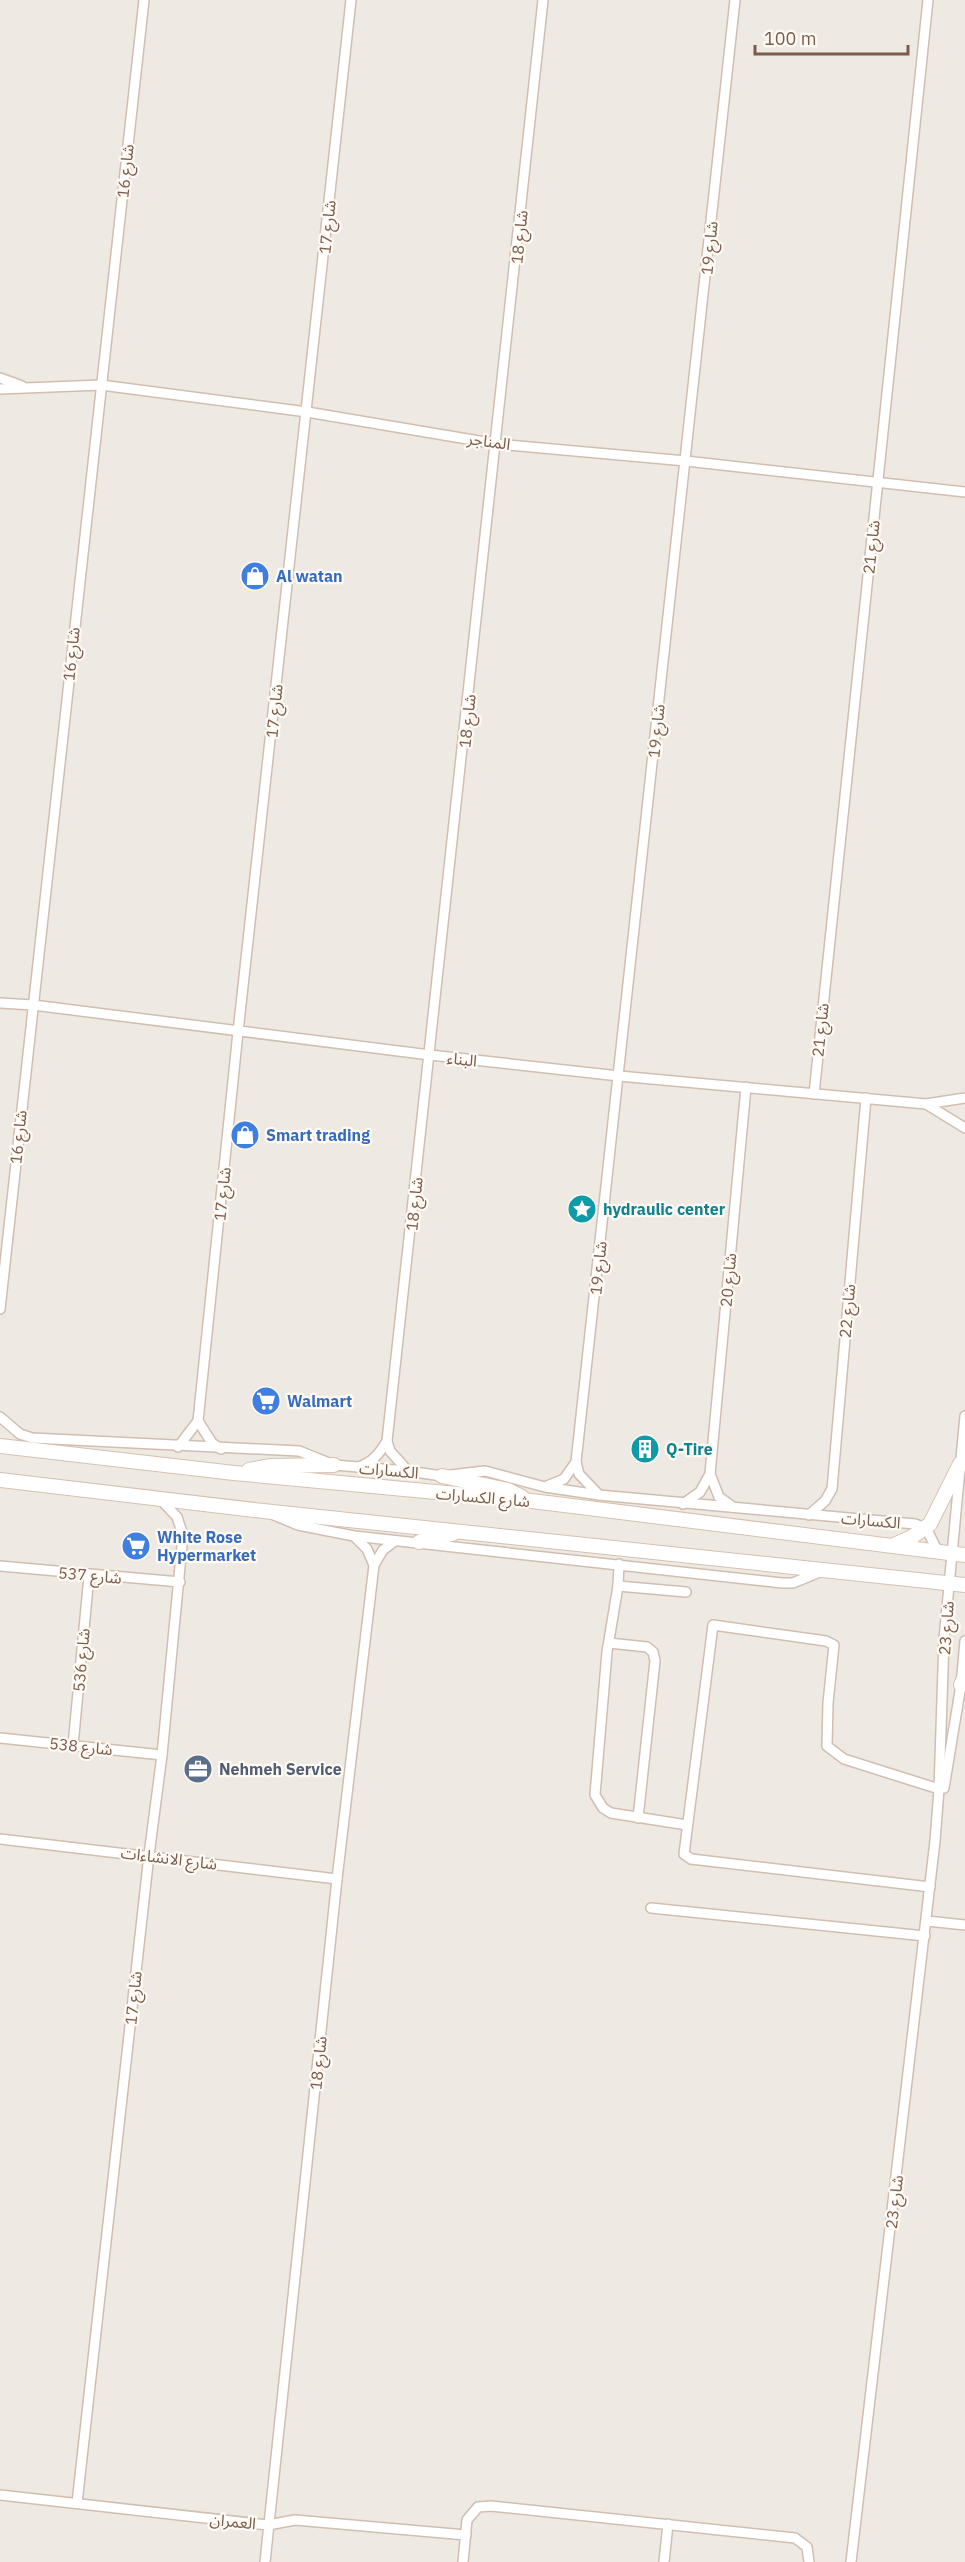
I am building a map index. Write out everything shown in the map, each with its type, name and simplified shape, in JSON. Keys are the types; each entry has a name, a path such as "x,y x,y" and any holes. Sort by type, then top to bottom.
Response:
{"street":[{"name":"شارع 16","path":"0,1309 144,0"},
{"name":"شارع 17","path":"198,1421 238,1032 351,0"},
{"name":"شارع 18","path":"387,1441 497,444 543,0"},
{"name":"شارع 19","path":"576,1461 735,0"},
{"name":"شارع 21","path":"814,1094 928,0"},
{"name":"المناجر","path":"0,378 24,387"},
{"name":"المناجر","path":"0,389 101,385 307,412 497,444 686,460 962,493"},
{"name":"البناء","path":"0,1003 33,1005 430,1056 619,1076 926,1104 965,1098"},
{"name":"شارع 20","path":"710,1473 746,1087"},
{"name":"شارع 22","path":"809,1515 825,1502 832,1489 866,1098"},
{"name":"البناء","path":"926,1104 965,1128"},
{"name":"شارع 23","path":"851,2562 935,1841 948,1583 958,1553 960,1464 965,1416"},
{"name":"الكسارات","path":"0,1418 20,1434 32,1438 299,1452 334,1465 442,1476 485,1472 545,1487 599,1495 915,1524 926,1528"},
{"path":"178,1447 198,1421 212,1443 221,1449"},
{"path":"357,1467 367,1464 380,1452 387,1441"},
{"path":"387,1441 390,1451 408,1471"},
{"name":"شارع الكسارات","path":"0,1446 234,1473 532,1501 958,1553"},
{"path":"545,1487 564,1479 576,1461"},
{"path":"576,1461 579,1474 599,1495"},
{"path":"893,1545 926,1528 937,1513 945,1491 960,1464"},
{"path":"234,1473 270,1466 334,1465"},
{"path":"683,1504 700,1492 710,1473"},
{"path":"710,1473 719,1497 735,1509"},
{"path":"442,1476 508,1490 532,1501"},
{"path":"0,1480 263,1511 965,1585"},
{"name":"شارع 17","path":"77,2503 180,1582 183,1535 177,1517 160,1499"},
{"path":"263,1511 298,1525 354,1536 793,1583 826,1569"},
{"path":"926,1528 936,1550"},
{"path":"419,1542 463,1532"},
{"path":"354,1536 368,1549 374,1565"},
{"path":"374,1565 383,1550 395,1541"},
{"path":"619,1564 595,1795 603,1808 611,1813 687,1824"},
{"name":"شارع 18","path":"265,2562 337,1879 374,1565"},
{"name":"شارع 537","path":"0,1566 89,1576 180,1582"},
{"name":"شارع 536","path":"73,1745 89,1576"},
{"path":"618,1586 686,1592"},
{"path":"930,1887 691,1859 684,1854 713,1625 826,1641 834,1645 828,1703 827,1746 844,1760 939,1789"},
{"name":"شارع 23","path":"935,1841 963,1680 965,1641"},
{"path":"609,1643 646,1647 653,1652 655,1661 638,1818"},
{"name":"شارع 538","path":"0,1738 162,1755"},
{"name":"شارع الانشاءات","path":"0,1839 337,1879"},
{"path":"651,1908 925,1936"},
{"path":"927,1921 965,1925"},
{"name":"العمران","path":"0,2495 268,2525 295,2520 465,2535"},
{"path":"463,2562 465,2535 471,2513 477,2507 491,2506 795,2538 807,2547 808,2562"},
{"path":"664,2562 668,2524"}],"shaded area":[{"path":"0,0 965,0 965,2562 0,2562"}],"place":[{"name":"Al watan","path":"255,576"},
{"name":"Smart trading","path":"245,1135"},
{"name":"hydraulic center","path":"582,1209"},
{"name":"Walmart","path":"266,1401"},
{"name":"Q-Tire","path":"645,1449"},
{"name":"White Rose Hypermarket","path":"136,1546"},
{"name":"Nehmeh Service","path":"198,1769"}]}
